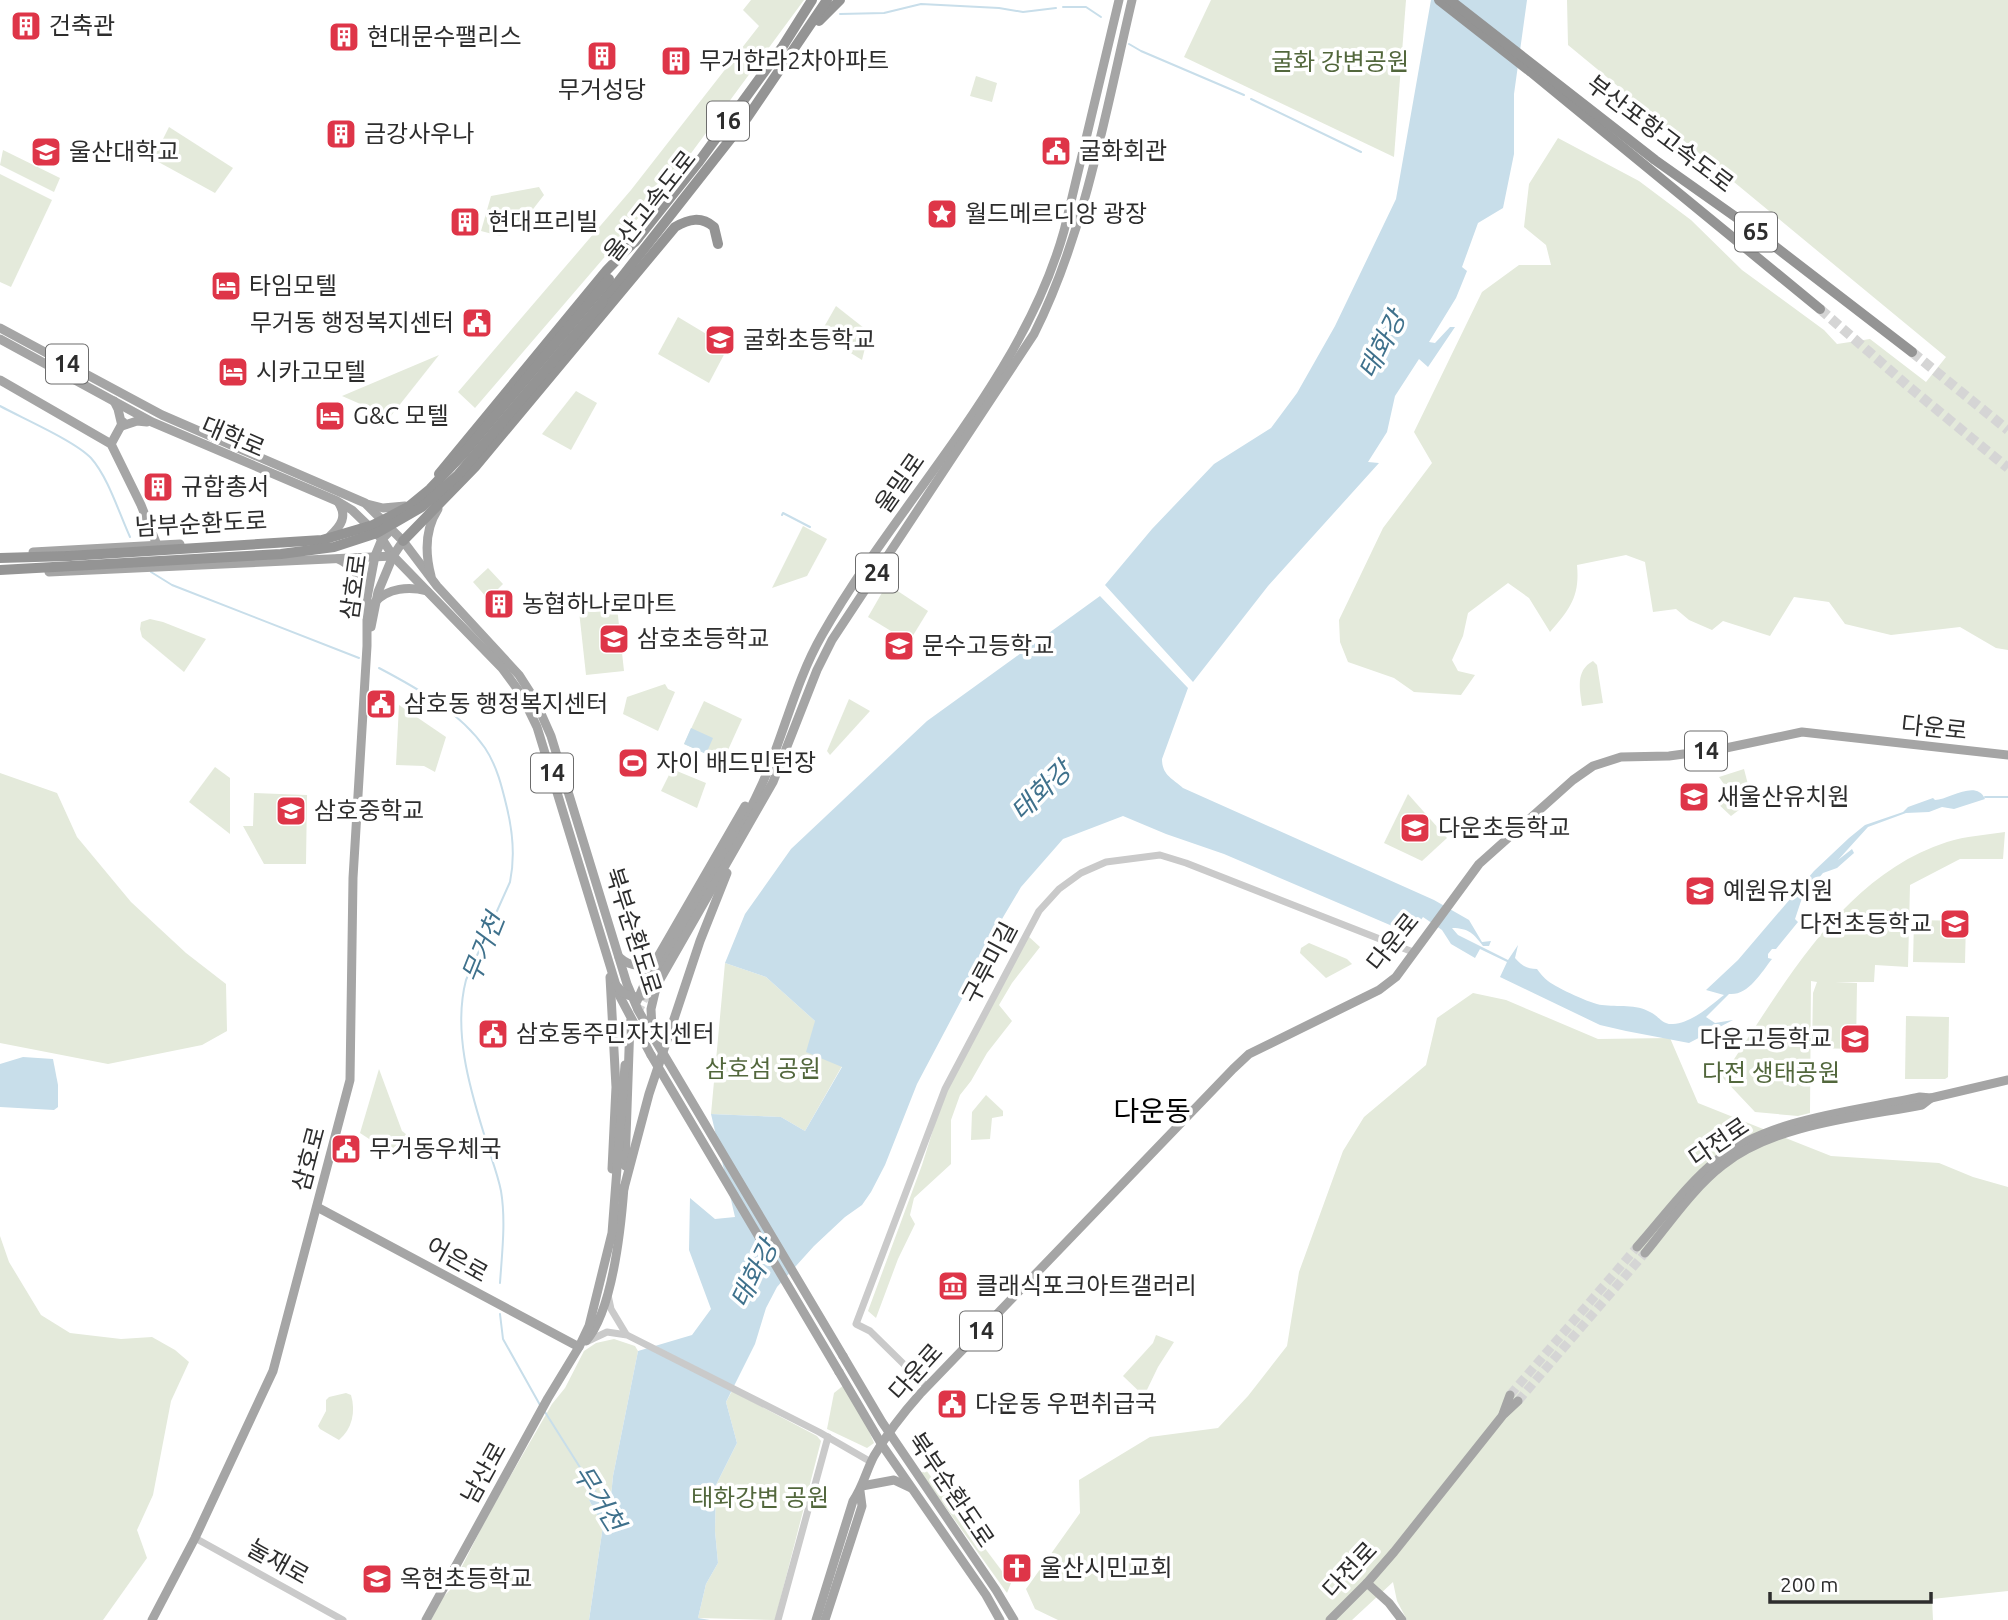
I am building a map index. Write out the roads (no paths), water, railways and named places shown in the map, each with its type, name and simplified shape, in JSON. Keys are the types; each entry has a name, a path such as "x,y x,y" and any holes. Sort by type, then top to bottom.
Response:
{"highway":[{"name":"울산고속도로","path":"602,307 642,241 783,46 812,0"},
{"name":"울산고속도로","path":"0,556 69,556 322,540 373,526 408,507 430,489 464,453 747,118 827,0"},
{"path":"798,43 840,0"},
{"name":"부산포항고속도로","path":"1439,0 1597,119 1747,225 1912,352"},
{"name":"부산포항고속도로","path":"1450,0 1597,119 1820,309"},
{"path":"0,572 281,554 334,547 377,533 422,507 458,475 602,307 675,227 686,220 704,220 714,227 718,244"},
{"path":"391,530 407,506 439,474 607,270 642,241"},
{"path":"403,541 475,467 602,307"}],"main road":[{"name":"울밀로","path":"660,967 754,802 807,665 822,634 869,560 1005,363 1032,316 1064,231 1119,0"},
{"name":"울밀로","path":"748,827 773,782 817,670 832,640 1019,360 1045,311 1063,269 1083,203 1132,0"},
{"name":"대학로","path":"0,328 131,405 365,503 403,541"},
{"name":"대학로","path":"0,339 114,401 131,405 152,422 337,501 352,510 383,539 393,556 430,593"},
{"path":"0,380 111,444 157,545"},
{"path":"114,401 122,426"},
{"path":"111,444 131,405"},
{"path":"122,426 138,421 152,422"},
{"path":"432,581 427,562 428,533 433,516 444,499"},
{"path":"330,536 339,528 343,519 342,508 337,501"},
{"path":"365,503 383,508 407,506"},
{"name":"삼호로","path":"152,1620 195,1538 273,1371 350,1080 353,878 365,676 375,556 391,530"},
{"name":"남부순환도로","path":"0,556 330,536 403,541"},
{"name":"삼호로","path":"371,601 403,541"},
{"name":"북부순환도로","path":"403,541 432,581 508,662 535,700 551,736 634,1000 889,1434 1014,1620"},
{"name":"남부순환도로","path":"0,572 393,556"},
{"path":"332,558 356,572 371,601 396,590 418,589 430,593"},
{"name":"북부순환도로","path":"430,593 502,668 528,706 541,739 616,985 635,1027 882,1445 986,1595 1000,1620"},
{"name":"다운로","path":"873,1460 908,1408 927,1387 1101,1208 1203,1097 1249,1054 1379,990 1396,977 1479,864 1573,780 1593,766 1621,757 1669,756 1721,749 1802,732 2008,755"},
{"path":"623,1192 628,1063 635,1027 634,1000 768,766 780,739"},
{"path":"634,1000 649,993 658,983 748,827"},
{"path":"623,1192 643,1115 700,941 748,827"},
{"path":"618,956 625,962 637,965 648,964 658,957"},
{"path":"608,1255 616,1098 609,962"},
{"path":"654,1038 651,1017 658,983"},
{"path":"616,985 634,1000"},
{"path":"612,1042 620,1031 635,1027 647,1031 654,1038"},
{"path":"628,1063 639,1051 651,1055"},
{"name":"남산로","path":"426,1620 548,1398 579,1347 592,1315 608,1255 616,1202 628,1063"},
{"name":"다전로","path":"1641,1250 1698,1178 1717,1161 1758,1136 1814,1120 2008,1080"},
{"name":"남산로","path":"579,1347 594,1330 608,1287 617,1247 623,1192"},
{"name":"어은로","path":"317,1207 579,1347"},
{"name":"다전로","path":"1330,1620 1367,1583 1514,1398"},
{"path":"816,1620 853,1501 873,1460 876,1443 874,1430"},
{"path":"861,1488 894,1480 913,1489"},
{"path":"825,1620 862,1506 861,1488"},
{"path":"1367,1583 1389,1603 1402,1620"}],"street":[{"name":"구루미길","path":"927,1387 870,1331 856,1324 945,1089 1039,911 1059,889 1081,873 1106,862 1160,855 1413,952"},
{"path":"608,1287 611,1309 630,1336"},
{"path":"592,1315 594,1330 630,1336 873,1460"},
{"path":"579,1347 607,1332"},
{"path":"778,1620 828,1437"},
{"name":"눌재로","path":"195,1538 343,1620"}],"water":[{"name":"태화강","path":"1431,0 1527,0 1514,94 1514,154 1503,208 1478,223 1462,267 1467,271 1456,298 1429,342 1435,343 1450,327 1455,327 1428,367 1419,359 1395,396 1387,432 1368,462 1379,463 1268,586 1193,682 1105,585 1152,529 1214,464 1271,428 1297,393 1335,326 1396,199"},
{"name":"태화강","path":"1100,596 1188,688 1162,759 1166,773 1183,788 1434,900 1469,920 1482,942 1491,941 1489,946 1483,946 1470,932 1452,928 1458,935 1508,960 1518,945 1515,958 1522,965 1537,969 1548,981 1582,999 1608,1006 1645,1009 1669,1024 1694,1017 1724,995 1706,990 1738,960 1814,871 1865,825 1933,798 1941,799 1975,791 1981,793 1985,799 1954,809 1942,807 1929,812 1906,813 1868,827 1838,860 1852,849 1854,853 1837,868 1823,873 1802,898 1795,919 1798,922 1776,949 1772,949 1768,954 1768,958 1772,959 1759,977 1742,991 1729,994 1706,1017 1715,1023 1733,1020 1689,1043 1600,1025 1500,977 1507,962 1480,949 1475,958 1451,944 1442,930 1423,917 1411,934 1224,854 1123,816 1063,839 1021,887 970,973 963,997 917,1084 885,1165 871,1192 862,1205 814,1246 777,1287 766,1308 755,1344 726,1402 737,1443 716,1485 715,1531 718,1563 706,1584 698,1618 710,1620 589,1620 603,1526 589,1500 611,1496 638,1351 692,1335 711,1309 689,1250 690,1198 715,1219 735,1217 711,1114 781,1117 805,1131 842,1067 806,1052 815,1021 766,977 725,963 745,914 791,849 927,721"},
{"path":"691,728 713,738 706,754 684,744"},
{"path":"23,1057 53,1059 58,1085 58,1107 54,1110 0,1107 0,1064"}],"waterway":[{"path":"840,14 884,13 921,4 999,8 1023,12 1056,8"},
{"path":"1063,7 1086,7 1101,17"},
{"path":"1129,44 1244,95"},
{"path":"1251,99 1361,152"},
{"name":"무거천","path":"0,406 61,437 91,458 108,485 130,537"},
{"path":"782,515 783,513 810,527"},
{"name":"무거천","path":"151,572 172,585 359,658"},
{"name":"무거천","path":"379,668 437,702 475,735 496,769 509,817 513,855 510,882 466,980 461,1018 468,1077 501,1191 503,1225 500,1283"},
{"path":"1985,797 2008,797"},
{"name":"무거천","path":"500,1314 503,1339 540,1405"},
{"name":"무거천","path":"545,1412 600,1499"}],"tunnel":[{"path":"1820,309 2008,468"},
{"path":"1912,352 2008,430"},
{"path":"637,1013 660,967"},
{"path":"1510,1395 1637,1247"},
{"path":"1518,1401 1645,1253"}],"place":[{"name":"건축관","path":"26,26"},
{"name":"현대문수팰리스","path":"344,37"},
{"name":"무거성당","path":"602,56"},
{"name":"무거한라2차아파트","path":"676,61"},
{"name":"금강사우나","path":"341,134"},
{"name":"굴화회관","path":"1056,151"},
{"name":"울산대학교","path":"46,152"},
{"name":"월드메르디앙 광장","path":"942,214"},
{"name":"현대프리빌","path":"465,222"},
{"name":"타임모텔","path":"226,286"},
{"name":"무거동 행정복지센터","path":"477,323"},
{"name":"굴화초등학교","path":"720,340"},
{"name":"시카고모텔","path":"233,372"},
{"name":"G&C 모텔","path":"330,416"},
{"name":"규합총서","path":"158,487"},
{"name":"농협하나로마트","path":"499,604"},
{"name":"삼호초등학교","path":"614,639"},
{"name":"문수고등학교","path":"899,646"},
{"name":"삼호동 행정복지센터","path":"381,704"},
{"name":"자이 배드민턴장","path":"633,763"},
{"name":"새울산유치원","path":"1694,797"},
{"name":"삼호중학교","path":"291,811"},
{"name":"다운초등학교","path":"1415,828"},
{"name":"예원유치원","path":"1700,891"},
{"name":"다전초등학교","path":"1955,924"},
{"name":"삼호동주민자치센터","path":"493,1034"},
{"name":"다운고등학교","path":"1855,1039"},
{"name":"무거동우체국","path":"346,1149"},
{"name":"클래식포크아트갤러리","path":"953,1286"},
{"name":"다운동 우편취급국","path":"952,1404"},
{"name":"울산시민교회","path":"1017,1568"},
{"name":"옥현초등학교","path":"377,1579"}],"district":[{"name":"다운동","path":"1152,1111"}],"park label":[{"name":"굴화 강변공원","path":"1340,62"},
{"name":"삼호섬 공원","path":"763,1069"},
{"name":"다전 생태공원","path":"1771,1073"},
{"name":"태화강변 공원","path":"760,1498"}]}
